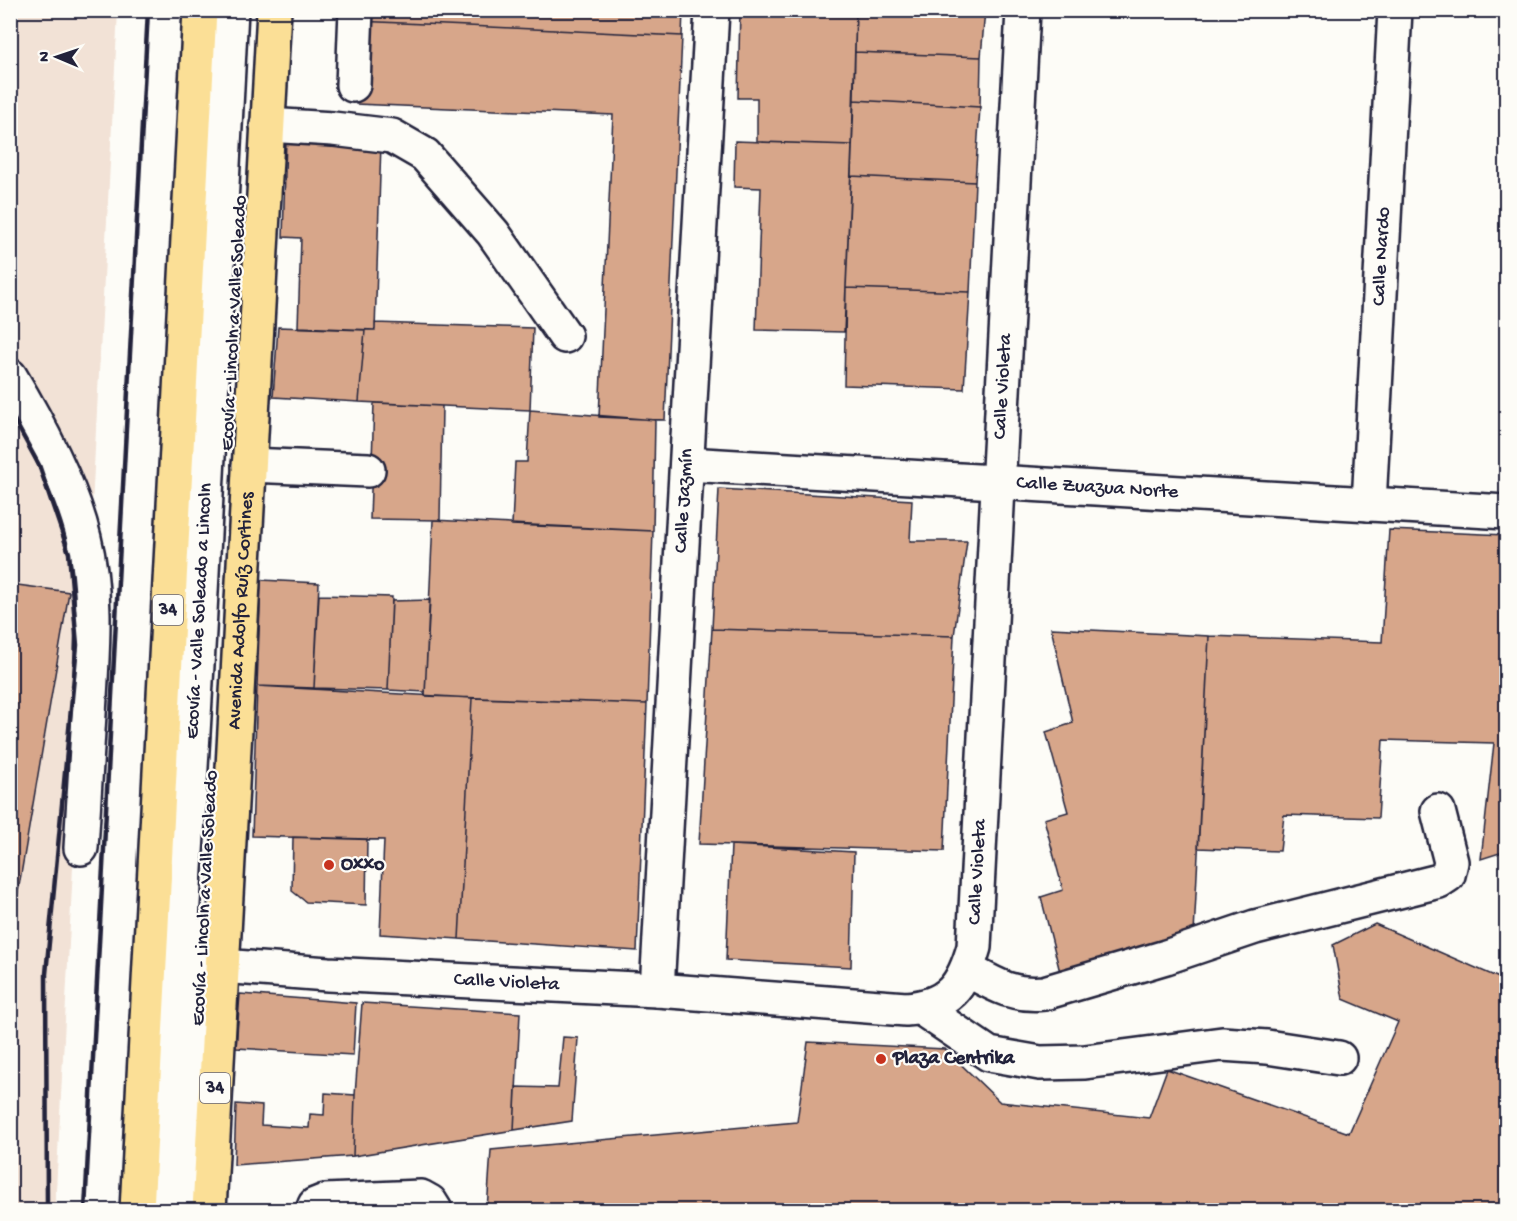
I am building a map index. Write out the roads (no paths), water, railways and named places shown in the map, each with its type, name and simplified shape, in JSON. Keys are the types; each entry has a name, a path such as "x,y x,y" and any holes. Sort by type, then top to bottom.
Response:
{"main road":[{"name":"34","path":"137,1210 200,10"},
{"name":"Avenida Adolfo Ruíz Cortines","path":"209,1210 274,10"}],"street":[{"name":"Ecovía - Valle Soleado a Lincoln","path":"165,1210 233,179 231,10"},
{"name":"Ecovía - Lincoln a Valle Soleado","path":"189,1210 233,179 250,10"},
{"path":"353,85 356,10"},
{"name":"Calle Jazmín","path":"657,990 712,10"},
{"name":"Calle Violeta","path":"221,966 328,974 657,990 906,1008 921,1008 940,1001 956,990 968,970 974,947 1023,10"},
{"name":"Calle Nardo","path":"1370,504 1395,10"},
{"path":"267,125 333,129 392,136 425,155 494,233 565,336"},
{"path":"10,376 30,409 71,498 84,537 92,582 94,628 81,848"},
{"name":"Calle Zuazua Norte","path":"687,464 1506,512"},
{"path":"249,465 368,470"},
{"path":"968,970 1011,992 1026,995 1044,993 1166,957 1255,927 1439,881 1448,874 1451,862 1437,811"},
{"path":"921,1008 989,1054 1040,1063 1085,1062 1222,1044 1267,1047 1339,1058"},
{"path":"313,1210 315,1205 324,1200 385,1205 421,1197 430,1202 435,1210"}],"railway":[{"path":"85,1210 148,10"},
{"path":"10,412 39,465 69,553 77,645 46,974 47,1210"}],"place":[{"name":"Oxxo","path":"329,865"},
{"name":"Plaza Centrika","path":"881,1059"}]}
